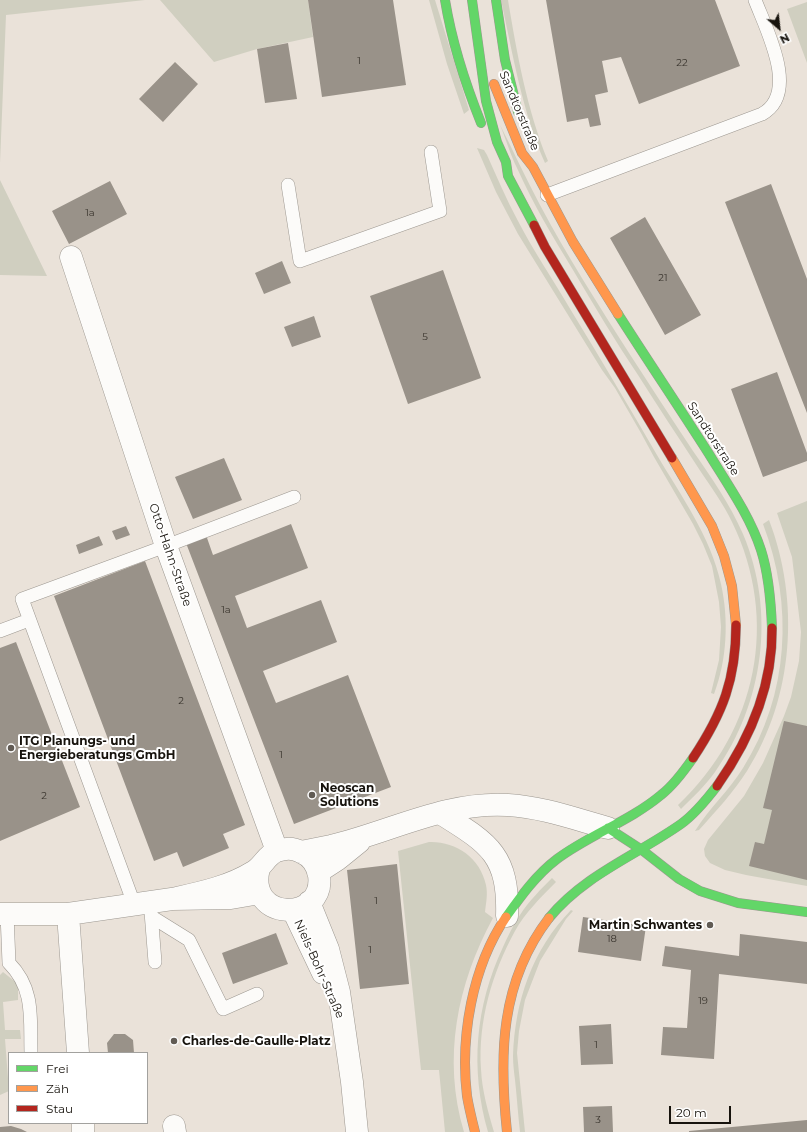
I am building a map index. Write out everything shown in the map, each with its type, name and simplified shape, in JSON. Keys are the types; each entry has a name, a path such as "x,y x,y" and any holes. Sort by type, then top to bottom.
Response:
{"main road":[{"path":"445,0 453,43 470,97 499,164 508,176"},
{"name":"Sandtorstraße","path":"472,0 486,101 497,142 506,162 508,176 545,247 712,526 724,556 734,597 736,634 734,667 726,697 716,723 691,762 663,793 574,848 548,866 530,886 507,916 486,954 479,972 472,998 466,1029 464,1071 468,1101 475,1132"},
{"path":"496,0 505,60 511,88 521,120"},
{"name":"Sandtorstraße","path":"477,38 522,154 532,165 547,195 608,299 709,454 744,511 753,529 763,557 768,578 772,619 772,651 764,691 752,729 726,774 702,803 682,823 642,850 588,882 572,894 543,925 525,954 508,1002 502,1042 502,1076 507,1132"},
{"path":"532,150 532,165"},
{"path":"608,828 642,850 678,879 707,894 738,904 807,912"}],"street":[{"name":"Otto-Hahn-Straße","path":"71,257 166,546 277,851"},
{"path":"301,852 331,846 440,813 472,806 508,805 557,814 608,828"},
{"path":"440,813 472,833 488,847 497,859 503,871 506,886 507,916"},
{"path":"318,872 338,859 370,834"},
{"path":"289,849 301,852 312,860 318,872 318,888 301,906 283,910 274,907 266,901 260,893 257,881 260,868 266,858 277,851 289,849"},
{"path":"3,914 68,914 145,907 227,884 260,868"},
{"path":"172,899 231,898 260,893"},
{"name":"Niels-Bohr-Straße","path":"301,906 320,928 333,964 341,999 357,1132"},
{"path":"68,914 78,1052"}],"lane":[{"path":"547,195 762,114 772,107 779,92 780,69 755,0"},
{"path":"288,185 300,261 440,211 431,152"},
{"path":"155,962 145,907 29,620 22,599 294,497"},
{"path":"0,630 29,620"},
{"path":"145,907 189,940 223,1009 257,994"},
{"path":"3,914 9,963 20,976 28,994 31,1052"}],"shaded area":[{"path":"0,0 145,0 6,15 0,163"},
{"path":"160,0 308,0 313,37 257,49 214,62"},
{"path":"429,0 435,0 469,110 464,114 447,64"},
{"path":"501,0 508,0 528,102 548,161 545,163 524,103"},
{"path":"807,2 807,63 787,9"},
{"path":"500,125 550,224 594,298 726,501 743,534 753,564 759,594 762,625 760,656 754,687 745,717 732,745 715,772 681,809 678,805 705,776 727,743 742,709 753,672 757,635 755,597 747,559 725,508 621,349 558,245 515,163"},
{"path":"477,148 484,150 487,155 524,233 703,533 721,584 724,598 726,626 722,668 714,694 711,693 719,660 721,627 719,602 712,566 703,544 615,388 602,370 518,234 496,192"},
{"path":"0,180 47,276 0,275"},
{"path":"807,501 807,886 725,870 710,863 705,856 704,849 708,840 744,796 763,763 791,697 799,661 801,632 792,557 777,513"},
{"path":"769,520 779,551 785,583 788,616 787,648 783,680 775,712 763,742 747,771 718,809 699,830 695,831 743,768 758,740 770,710 778,680 782,649 782,618 779,586 773,555 763,524"},
{"path":"429,842 439,842 457,848 472,859 478,866 486,885 487,895 485,912 493,918 470,969 462,995 457,1022 454,1050 454,1077 457,1105 464,1132 445,1132 439,1070 421,1070 398,851"},
{"path":"552,878 556,882 528,912 515,931 493,980 488,998 482,1033 481,1069 486,1101 494,1132 488,1132 482,1108 477,1062 478,1038 486,992 505,943 515,923 531,900"},
{"path":"571,910 573,911 566,919 540,961 525,1000 519,1031 517,1053 525,1132 520,1132 513,1059 517,1016 528,977 536,959 557,926"},
{"path":"3,972 18,984 18,1000 3,1002 5,1030 20,1030 21,1039 5,1039 8,1091 0,1095 0,975"}],"building":[{"path":"308,0 393,0 406,85 322,97"},
{"path":"546,0 715,0 740,66 639,104 621,57 602,61 608,92 595,95 601,125 590,127 588,118 567,122"},
{"path":"288,43 297,99 265,103 257,49"},
{"path":"175,62 198,84 163,122 139,99"},
{"path":"110,181 127,214 69,244 52,211"},
{"path":"771,184 807,279 807,413 725,202"},
{"path":"645,217 701,315 665,335 610,238"},
{"path":"282,261 291,283 264,294 255,273"},
{"path":"443,270 481,378 408,404 370,296"},
{"path":"314,316 321,337 292,347 284,327"},
{"path":"777,372 807,453 807,461 763,477 731,389"},
{"path":"224,458 242,500 193,519 175,477"},
{"path":"291,524 308,568 235,596 247,628 321,600 337,642 263,671 276,703 348,675 391,787 294,824 186,543 206,535 213,555"},
{"path":"126,526 130,535 116,540 112,531"},
{"path":"99,536 103,545 79,554 76,545"},
{"path":"145,561 245,825 223,834 229,848 183,867 177,852 154,861 54,596"},
{"path":"16,642 80,807 0,841 0,648"},
{"path":"784,721 807,726 807,880 749,866 755,842 764,844 772,810 763,808"},
{"path":"397,864 409,984 360,989 347,870"},
{"path":"583,917 646,926 641,961 578,952"},
{"path":"276,933 288,964 233,984 222,953"},
{"path":"740,934 807,942 807,984 719,974 714,1059 661,1055 663,1027 687,1028 691,970 662,966 665,946 739,956"},
{"path":"611,1024 613,1064 581,1065 579,1026"},
{"path":"114,1034 125,1034 133,1040 134,1052 108,1052 107,1043"},
{"path":"612,1106 613,1132 584,1132 583,1107"},
{"path":"807,1120 807,1132 689,1132 689,1131"},
{"path":"11,1126 27,1132 0,1132 0,1127"}],"traffic: fast":[{"path":"445,0 451,32 460,63 481,123"},
{"path":"472,0 486,101 497,142 506,162 508,176 534,225"},
{"path":"496,0 505,60 518,112"},
{"path":"618,314 709,454 751,525 761,550 766,569 772,628"},
{"path":"506,917 529,886 549,865 569,850 636,813 649,804 670,787 693,758"},
{"path":"549,918 578,890 612,866 681,824 691,816 717,786"},
{"path":"608,828 642,850 679,879 700,891 738,903 807,912"}],"traffic: slow":[{"path":"494,84 522,153 533,167 573,242 618,314"},
{"path":"672,458 712,526 724,556 732,586 736,625"},
{"path":"475,1132 467,1096 465,1073 467,1027 477,980 494,937 506,917"},
{"path":"507,1132 503,1075 504,1047 512,994 521,968 533,942 549,918"}],"traffic: jam":[{"path":"534,225 545,247 672,458"},
{"path":"693,758 712,726 726,695 734,662 736,625"},
{"path":"717,786 740,750 764,692 771,650 772,628"}],"place":[{"name":"ITG Planungs- und Energieberatungs GmbH","path":"11,748"},
{"name":"Neoscan Solutions","path":"312,795"},
{"name":"Martin Schwantes","path":"710,925"},
{"name":"Charles-de-Gaulle-Platz","path":"174,1041"}]}
